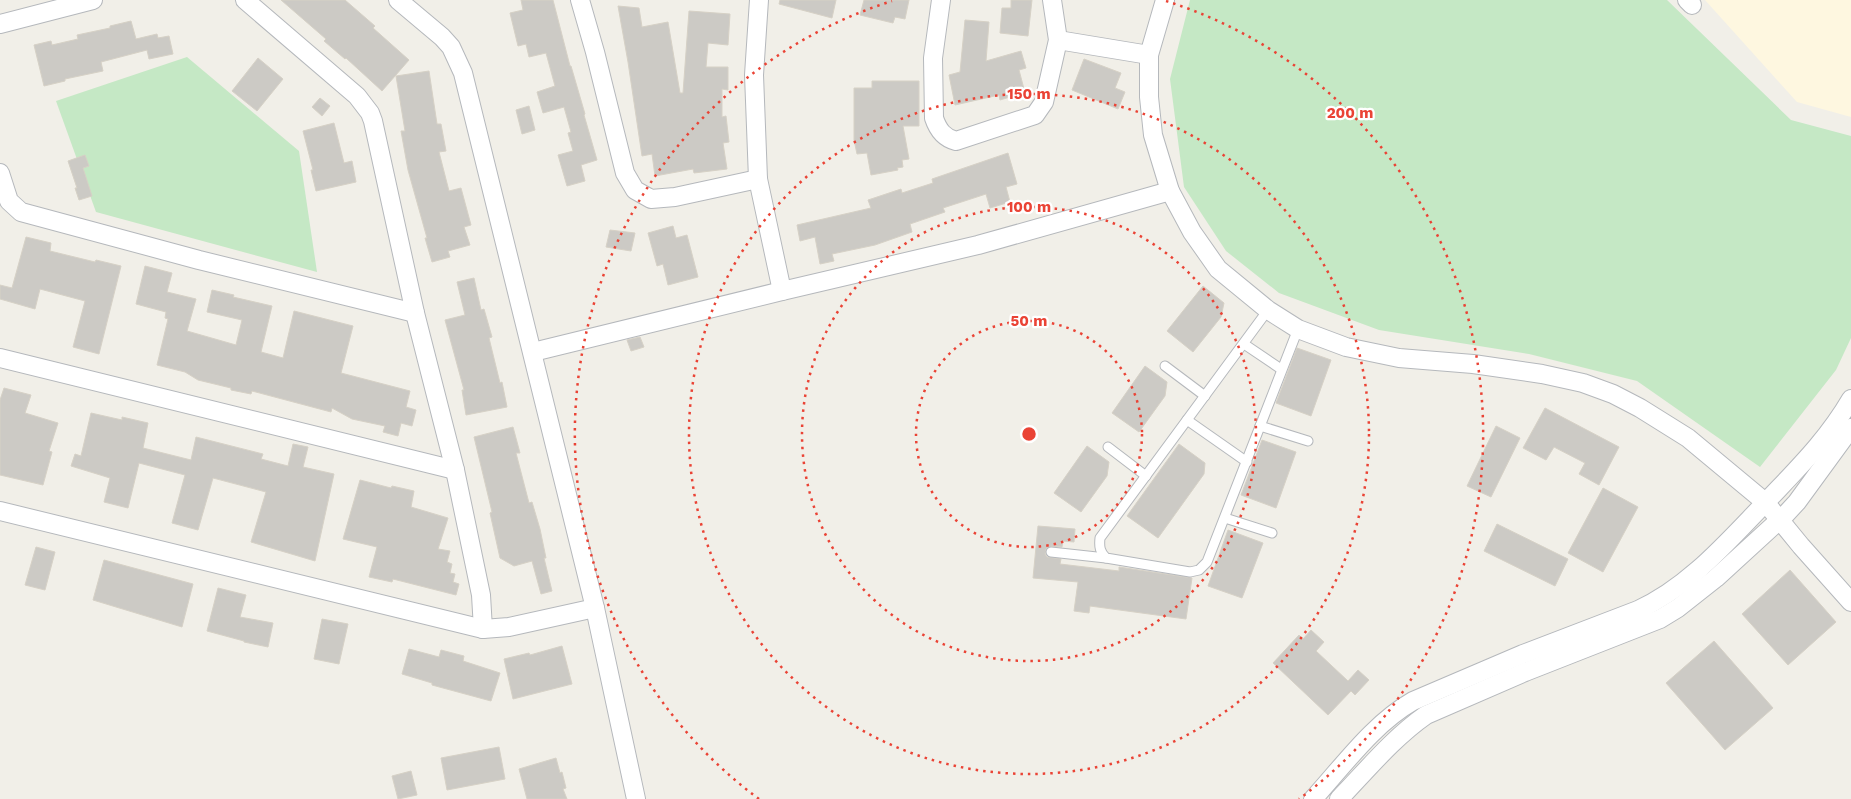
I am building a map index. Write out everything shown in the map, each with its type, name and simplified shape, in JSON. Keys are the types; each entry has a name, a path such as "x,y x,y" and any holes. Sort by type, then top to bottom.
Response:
{"street":[{"path":"0,24 93,0"},
{"path":"244,0 357,96 370,113 416,313 455,470 481,595 483,628"},
{"path":"398,0 442,37 458,59 533,352 595,608 636,799"},
{"path":"580,0 595,52 624,173 635,190 651,199 675,197 758,179"},
{"path":"759,0 754,75 758,179 782,291"},
{"path":"941,0 933,58 934,118 936,126 942,134 956,141 1035,115 1044,102 1058,40 1052,0"},
{"path":"1165,0 1149,55 1148,97 1153,136 1170,192 1192,232 1218,269 1268,310 1298,329 1346,347 1399,358 1473,364 1542,374 1583,383 1613,394 1640,408 1688,438 1765,502 1851,602"},
{"path":"1058,40 1149,55"},
{"path":"0,172 9,202 21,212 199,260 416,313"},
{"path":"533,352 978,245 1170,192"},
{"path":"0,358 455,470"},
{"path":"1313,799 1370,737 1400,709 1524,654 1655,602 1673,591 1724,546 1798,470 1825,440 1851,399"},
{"path":"1339,799 1396,740 1426,714 1525,672 1660,619 1678,608 1716,578 1780,520 1797,502 1851,428"},
{"path":"0,511 483,628 509,627 595,608"}],"lane":[{"path":"1106,558 1101,553 1099,546 1100,538 1268,310"},
{"path":"1051,552 1106,558 1190,572 1199,570 1207,562 1298,329"},
{"path":"1244,344 1281,369"},
{"path":"1165,366 1205,396"},
{"path":"1187,420 1247,462"},
{"path":"1260,426 1308,441"},
{"path":"1108,447 1146,476"},
{"path":"1225,518 1272,533"}],"shaded area":[{"path":"1705,0 1851,0 1851,117 1797,102"}],"green space":[{"path":"1190,0 1667,0 1791,120 1851,136 1851,338 1836,370 1760,467 1637,381 1529,354 1379,330 1279,293 1226,251 1184,187 1170,79"},
{"path":"187,57 299,151 317,272 96,212 56,101"}],"building":[{"path":"281,0 345,0 375,26 373,28 409,60 382,91 324,41 326,39"},
{"path":"521,0 553,0 597,160 581,165 585,181 567,186 558,155 573,151 568,133 571,132 564,107 543,113 537,92 555,86 546,53 529,57 526,44 518,46 510,13 523,10"},
{"path":"780,0 836,0 832,18 779,4"},
{"path":"864,0 909,0 905,19 895,17 893,23 860,15"},
{"path":"1011,0 1032,0 1028,36 1000,33 1002,8 1011,8"},
{"path":"618,6 639,8 642,27 668,22 680,93 683,93 689,11 730,14 728,45 708,43 706,67 728,67 728,90 722,89 722,117 726,116 729,142 723,143 727,169 694,173 693,169 655,176 652,154 642,156"},
{"path":"965,20 989,22 986,61 1021,51 1026,68 1019,70 1024,89 1010,93 1010,97 1000,100 999,95 955,105 949,75 960,72"},
{"path":"131,21 136,39 157,34 158,38 169,36 173,54 149,59 147,50 101,62 103,71 65,79 65,81 44,86 34,45 51,41 52,45 78,39 77,35 110,28 110,26"},
{"path":"258,58 283,79 257,111 232,91"},
{"path":"1084,59 1121,73 1115,88 1125,92 1118,109 1072,90"},
{"path":"429,71 437,124 441,124 446,151 439,152 449,191 461,188 471,225 464,227 470,245 448,251 450,257 432,262 408,170 401,131 405,131 396,76"},
{"path":"872,81 919,81 919,126 903,126 909,159 902,160 903,167 897,168 898,170 871,175 867,153 857,154 854,140 854,88 872,88"},
{"path":"320,98 330,106 322,116 312,107"},
{"path":"529,106 535,130 522,134 516,110"},
{"path":"334,123 344,163 352,161 356,182 316,191 311,170 313,170 303,131"},
{"path":"1008,153 1017,184 1006,187 1010,202 990,208 986,194 943,208 945,212 910,224 912,232 875,245 832,254 834,261 820,264 815,237 800,241 797,225 871,208 868,200 901,189 902,193 933,183 932,179"},
{"path":"85,155 89,166 83,168 92,196 79,200 68,161"},
{"path":"673,226 676,238 687,235 698,277 668,285 663,264 657,266 648,233"},
{"path":"610,230 635,233 631,251 606,247"},
{"path":"26,237 51,243 50,251 121,266 99,354 73,347 85,301 40,289 35,309 0,299 0,285 12,288"},
{"path":"145,266 172,273 167,292 196,299 187,331 236,345 242,320 207,312 212,290 272,306 261,352 283,358 294,311 353,326 341,373 410,391 406,407 416,410 412,426 401,423 398,436 383,432 385,426 352,419 332,408 331,412 252,391 251,394 231,390 231,388 198,380 185,372 157,365 168,319 165,318 166,312 136,304"},
{"path":"474,278 481,310 484,309 492,337 489,338 507,407 466,415 462,390 464,390 445,320 465,315 457,282"},
{"path":"1203,286 1224,303 1221,317 1193,352 1167,331"},
{"path":"640,337 644,347 631,351 627,340"},
{"path":"1297,348 1331,360 1311,416 1276,403"},
{"path":"1145,366 1167,382 1165,396 1139,432 1112,413"},
{"path":"4,388 31,395 25,413 58,423 49,451 52,452 43,485 0,475 0,400"},
{"path":"1545,408 1619,447 1599,485 1579,474 1585,463 1554,447 1546,460 1523,448"},
{"path":"91,413 122,420 122,417 148,423 143,448 191,460 196,437 263,454 261,459 288,466 293,444 308,447 303,467 334,474 315,561 251,542 266,492 213,478 198,530 172,523 185,475 139,463 128,508 104,502 110,478 71,466 75,454 81,456"},
{"path":"1496,426 1520,438 1491,497 1467,486"},
{"path":"513,427 520,453 516,453 529,503 532,502 540,529 546,558 544,558 552,591 541,594 532,561 514,566 500,558 490,513 492,512 474,437"},
{"path":"1262,440 1296,452 1276,508 1241,495"},
{"path":"1179,444 1205,463 1204,474 1158,538 1127,516"},
{"path":"1087,446 1109,462 1107,476 1081,512 1054,493"},
{"path":"360,480 391,488 392,486 414,491 411,507 448,518 438,549 450,551 447,562 452,564 450,573 455,574 453,582 459,584 456,595 393,579 392,582 369,577 377,547 343,539"},
{"path":"1603,488 1638,507 1603,572 1568,553"},
{"path":"1497,524 1568,559 1555,586 1484,551"},
{"path":"1038,526 1075,529 1074,542 1063,541 1062,547 1051,546 1046,549 1045,554 1047,557 1061,559 1060,564 1119,571 1119,567 1192,578 1186,619 1090,606 1089,613 1074,611 1078,582 1033,578"},
{"path":"1228,530 1263,543 1242,598 1208,586"},
{"path":"36,547 55,552 45,590 25,585"},
{"path":"104,560 193,584 182,627 93,600"},
{"path":"1790,570 1836,622 1788,665 1742,614"},
{"path":"218,588 246,595 240,617 273,623 268,647 207,631"},
{"path":"322,619 348,624 339,664 314,659"},
{"path":"1311,630 1324,642 1316,651 1348,681 1358,670 1369,680 1355,695 1351,691 1328,715 1273,663 1299,635 1303,639"},
{"path":"1714,641 1773,708 1725,750 1666,683"},
{"path":"562,646 572,684 513,699 504,659 529,653 530,655"},
{"path":"409,649 439,657 441,650 464,656 463,661 500,673 491,701 432,685 432,683 402,674"},
{"path":"499,747 505,779 447,790 441,758"},
{"path":"556,758 560,773 562,772 566,788 563,789 567,799 527,799 519,769"},
{"path":"411,771 417,795 398,799 392,776"}]}
